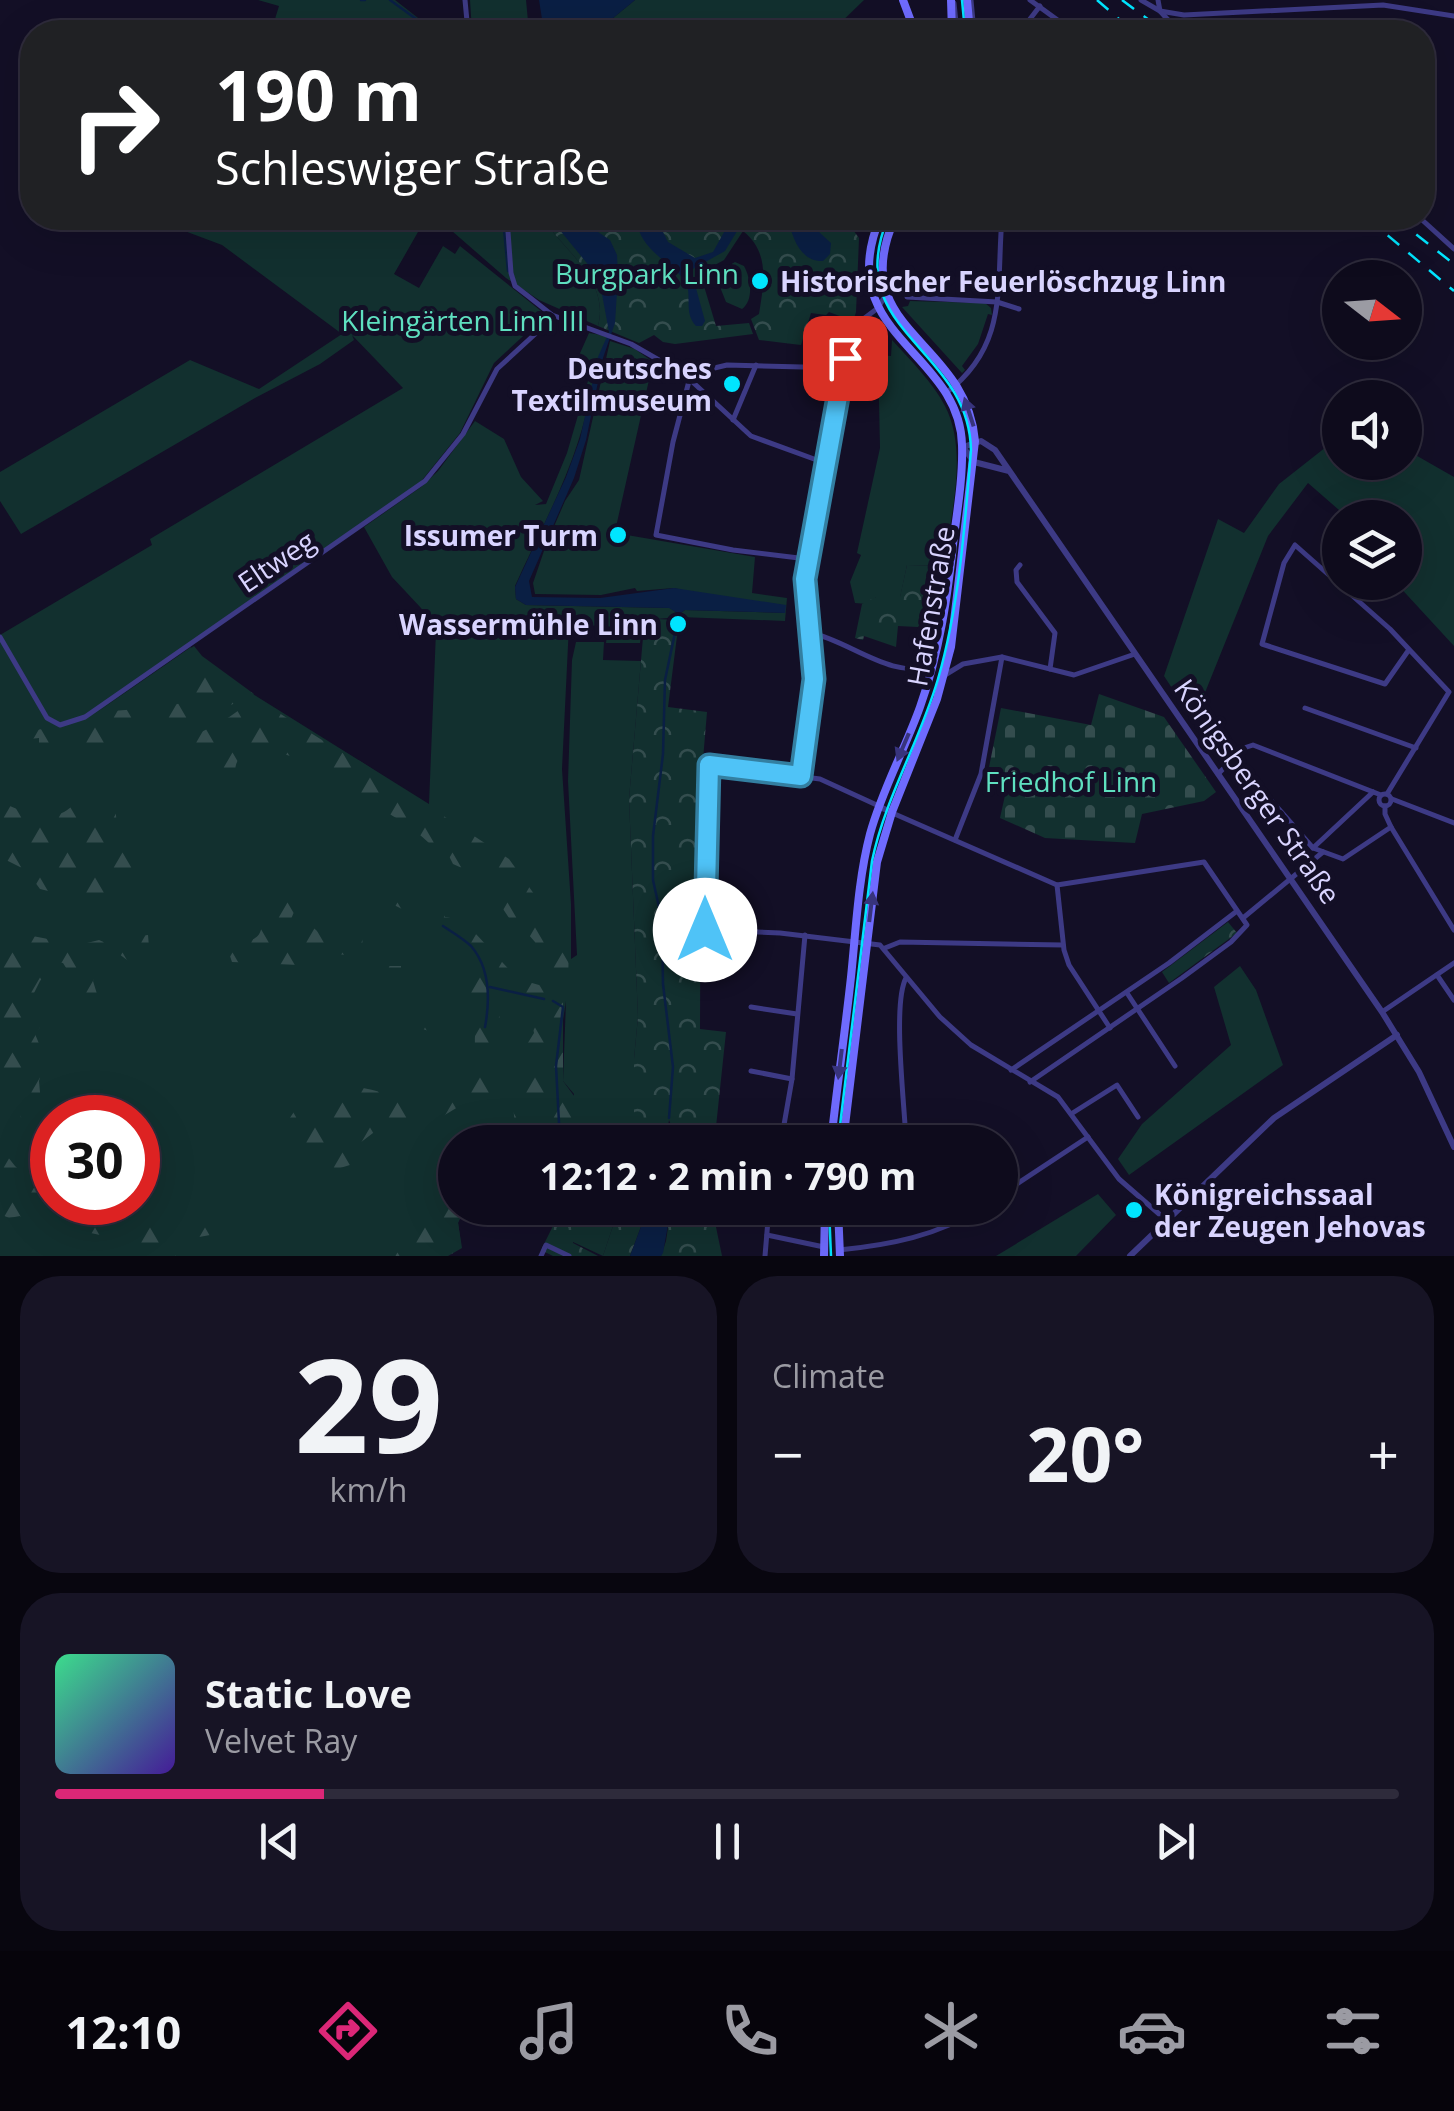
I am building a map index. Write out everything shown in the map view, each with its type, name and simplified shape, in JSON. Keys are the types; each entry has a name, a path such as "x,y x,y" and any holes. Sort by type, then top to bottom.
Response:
{"main road":[{"path":"877,230 868,260 878,308"},
{"path":"885,296 884,248 891,230"},
{"name":"Hafenstraße","path":"846,1125 877,862 951,648 975,442 971,413 957,384 885,296"},
{"name":"Hafenstraße","path":"833,1125 866,854 879,806 934,661 948,593 963,447 961,427 946,393 878,308"},
{"path":"824,1251 825,1225"},
{"path":"838,1225 839,1253"}],"street":[{"path":"1030,0 1058,20"},
{"path":"1141,0 1160,10 1199,16 1383,6 1454,16"},
{"path":"1158,0 1160,10 1169,20"},
{"path":"1029,20 1040,6"},
{"path":"508,230 515,286 552,315 616,337 687,378 752,436 825,463"},
{"path":"946,393 982,354 996,318 1003,230"},
{"path":"1433,230 1454,249"},
{"path":"801,776 814,679 807,600 808,559 843,368 858,323 878,308 885,296"},
{"path":"907,297 998,302 1019,308"},
{"name":"Eltweg","path":"0,637 47,718 60,725 85,717 418,488 462,434 497,369 552,315"},
{"path":"733,420 756,365"},
{"path":"687,378 713,366 843,368"},
{"path":"687,378 657,536 808,559"},
{"path":"975,442 963,447 974,462 1009,471"},
{"name":"Königsberger Straße","path":"975,442 989,445 1009,471 1382,1012 1419,1072 1454,1147"},
{"path":"1386,806 1380,803 1450,692 1345,587 1295,545 1284,563 1262,644 1385,684 1408,651"},
{"path":"1020,565 1016,570 1017,582 1055,633 1050,668"},
{"path":"811,633 912,669 928,667 934,661"},
{"path":"951,648 963,664"},
{"path":"943,678 963,664 1002,657 1074,675 1135,654"},
{"path":"955,840 976,792 1002,657"},
{"path":"912,669 927,685"},
{"path":"1305,708 1416,748"},
{"path":"1218,774 1244,748 1253,745 1454,822"},
{"path":"1235,759 1313,848 1343,859 1391,828"},
{"path":"1030,1082 1246,930 1243,918 1204,862 1057,885 824,781 716,764 706,770 705,930 805,935 885,948 900,942 1063,945"},
{"path":"1313,848 1373,792"},
{"path":"1387,796 1384,814 1454,930"},
{"path":"1243,918 1323,852"},
{"path":"1057,885 1069,965 1110,1028"},
{"path":"1443,913 1454,906"},
{"path":"1011,1070 1126,993 1237,910"},
{"path":"784,1125 805,935"},
{"path":"885,948 940,1017 972,1045 1058,1097 1119,1179 1166,1220"},
{"path":"1382,1012 1454,962"},
{"path":"1437,975 1454,1000"},
{"path":"905,1125 901,1041 902,986 906,978"},
{"path":"1126,993 1176,1066"},
{"path":"750,1008 798,1014"},
{"path":"1130,1256 1274,1118 1397,1035"},
{"path":"750,1072 792,1079"},
{"path":"1071,1114 1117,1085 1138,1117"},
{"path":"1018,1183 1088,1138"},
{"path":"765,1256 768,1225"},
{"path":"839,1253 889,1245 948,1225"},
{"path":"767,1235 824,1251"},
{"path":"541,1256 546,1245 569,1256"}],"green space":[{"path":"258,0 395,0 421,20 275,20 279,6"},
{"path":"470,0 526,0 528,20 471,20"},
{"path":"635,0 864,0 843,20 611,20"},
{"name":"Kleingärten Linn III","path":"182,230 419,230 394,274 419,288 443,246 455,254 460,246 546,315 494,363 460,433 419,484 90,717 191,647 200,658 240,686 429,804 436,631 392,577 364,527 438,471 475,421 504,439 521,477 543,501 535,505 546,504 567,453 590,374 573,369 589,333 608,336 572,461 515,586 516,599 526,605 670,608 679,614 685,610 785,613 674,588 635,588 601,595 535,594 533,583 546,545 579,480 610,341 635,349 653,362 614,536 621,534 755,557 752,593 787,598 785,621 656,619 655,626 642,627 640,643 606,643 608,626 569,625 562,769 571,959 577,955 568,781 576,642 604,642 603,660 641,661 629,799 638,1017 634,1125 569,1125 574,1094 563,1081 566,1001 561,1033 563,1125 438,1125 438,1225 458,1225 461,1244 440,1256 0,1256 0,635 152,545 150,539 403,388 352,335 354,340 320,364 21,534 0,501 0,472 190,360 259,389 342,334 222,245"},
{"path":"451,230 552,230 592,281 600,310 598,326 539,300 506,278"},
{"name":"Burgpark Linn","path":"552,230 853,230 859,238 853,321 829,312 811,313 801,345 759,340 751,319 759,314 763,269 758,248 743,231 724,260 700,273 716,326 749,323 753,334 675,344 654,335 639,343 598,326 598,295 583,268"},
{"path":"735,262 744,266 750,283 750,295 742,309 726,302 720,287 723,269"},
{"path":"910,301 985,303 991,308 992,315 988,314 962,373 902,307"},
{"path":"892,340 934,388 952,424 957,464 953,506 944,566 907,565 900,598 876,597 867,604 855,603 850,582 861,555 857,553 880,448 878,355 891,356"},
{"path":"1322,450 1322,480 1422,480 1422,459 1454,477 1454,646 1412,600 1422,600 1422,500 1328,500 1308,483 1268,536 1196,715 1191,717 1164,676 1218,519 1244,533 1279,484"},
{"path":"907,565 944,566 930,649 922,651 918,627 898,626 896,647 864,636 863,640 855,638 862,604 876,597 900,597"},
{"path":"655,619 679,620 668,707 707,712 701,783 700,1029 726,1032 716,1125 671,1125 669,1120 668,1125 634,1125 638,1017 629,799 644,626 655,626"},
{"path":"194,646 252,696 509,859 562,933 563,941 569,944 568,982 543,967 535,942 528,934 519,933 482,877 453,864 441,852 440,845 436,850 393,816 343,796 338,774 297,749 290,756 263,747 245,755 236,766 236,782 226,788 201,761 178,753 179,741 230,717 251,697 187,722 127,727 100,747 79,751 73,741 66,740 63,726 100,712 196,700 186,685 187,651"},
{"name":"Friedhof Linn","path":"1099,694 1164,717 1216,792 1204,801 1142,814 1135,843 1045,838 1000,818 1006,791 986,782 1001,708 1091,725"},
{"path":"45,720 54,726 64,750 44,759 41,766 22,758 39,744 39,738 0,742 0,727 9,725 19,733 42,729"},
{"path":"85,795 101,798 116,808 118,829 134,875 134,886 128,893 69,896 40,889 26,870 0,857 12,844 0,830 0,801 23,811 49,815 64,812"},
{"path":"393,884 422,902 440,896 445,917 475,933 518,979 546,987 563,999 563,1081 577,1100 569,1125 515,1125 514,1101 527,1068 526,1046 534,1033 531,1021 519,1007 503,998 497,1007 500,1019 497,1023 493,1021 485,997 467,993 464,988 476,972 478,961 462,940 446,937 439,922 421,924 392,904 386,894"},
{"path":"265,893 291,897 297,905 291,919 302,918 323,936 345,938 352,928 362,931 363,954 380,957 385,966 401,966 401,976 366,976 355,956 337,954 334,964 319,975 310,971 315,962 310,959 299,965 232,962 229,953 235,943 253,939 261,931 262,925 247,909 262,903"},
{"path":"1228,922 1237,933 1169,983 1162,972"},
{"path":"17,933 79,945 99,940 108,944 119,938 148,935 154,954 151,962 141,965 118,953 101,954 93,981 97,994 119,1004 104,1014 93,1010 63,963 55,962 40,981 31,999 34,1007 43,1003 52,1011 35,1034 45,1058 39,1081 40,1095 30,1095 30,1119 21,1118 19,1107 11,1099 0,1061 0,938 8,939"},
{"path":"1240,966 1256,990 1283,1065 1129,1175 1118,1159 1142,1124 1231,1045 1214,987"},
{"path":"423,1020 478,1022 486,1030 497,1078 492,1125 466,1125 470,1116 484,1107 485,1099 478,1095 437,1122 428,1121 429,1109 438,1104 434,1092 439,1082 465,1086 470,1081 475,1035 472,1031 429,1031 410,1025"},
{"path":"348,1089 390,1096 406,1107 417,1122 409,1131 373,1133 356,1146 353,1164 337,1169 283,1128 298,1106 328,1095 346,1104"},
{"path":"0,1147 30,1180 30,1224 20,1216 9,1218 0,1214"},
{"path":"1098,1194 1116,1215 1076,1256 996,1256"},
{"path":"438,1197 438,1225 458,1225 462,1248 448,1256 375,1256 390,1239 403,1235 410,1221"},
{"path":"160,1222 212,1227 210,1235 188,1239 169,1233 166,1238 176,1256 155,1256 100,1235 58,1226 160,1225"},
{"path":"554,1225 573,1225 573,1243 598,1256 553,1256 541,1250"},
{"path":"573,1225 613,1225 603,1256 573,1242"},
{"path":"613,1225 642,1225 630,1256 603,1256"},
{"path":"668,1225 716,1225 722,1256 661,1256"}],"water":[{"path":"539,0 635,0 611,20 542,20"},
{"path":"560,230 595,230 610,240 617,255 615,323 574,478 529,581 532,597 600,598 674,588 786,605 785,613 685,610 679,614 669,608 526,605 516,599 515,587 580,439 598,357 609,332 599,278"},
{"path":"639,230 662,230 668,242 695,258 713,252 725,230 738,230 725,251 691,270 705,321 702,326 692,321 685,280"},
{"path":"792,230 818,230 831,243 830,254 823,261 815,260 803,253"},
{"path":"642,1225 668,1225 661,1256 630,1256"}],"waterway":[{"path":"390,0 418,20"},
{"path":"504,230 508,271"},
{"path":"669,1118 673,1067 663,984 662,921 653,880 653,836 663,754 665,680 679,614"},
{"path":"443,926 478,955 486,975 485,1027"},
{"path":"490,987 544,999"},
{"path":"553,1001 563,1007 556,1066 559,1125"}],"tram line":[{"path":"962,0 964,20"},
{"path":"840,1125 872,861 885,815 931,702 945,652 960,566 971,450 965,415 950,386 893,314 880,288 878,256 885,230"},
{"path":"830,1225 831,1256"}],"railway":[{"path":"1097,0 1120,20"},
{"path":"1122,0 1149,20"},
{"path":"1381,230 1454,291"},
{"path":"1410,230 1454,264"}],"place":[{"name":"Historischer Feuerlöschzug Linn","path":"760,281"},
{"name":"Deutsches Textilmuseum","path":"732,384"},
{"name":"Issumer Turm","path":"618,535"},
{"name":"Wassermühle Linn","path":"678,624"},
{"name":"Königreichssaal der Zeugen Jehovas","path":"1134,1210"}],"route":[{"path":"705,930 709,765 801,776 814,679 805,579 845,358"}]}
